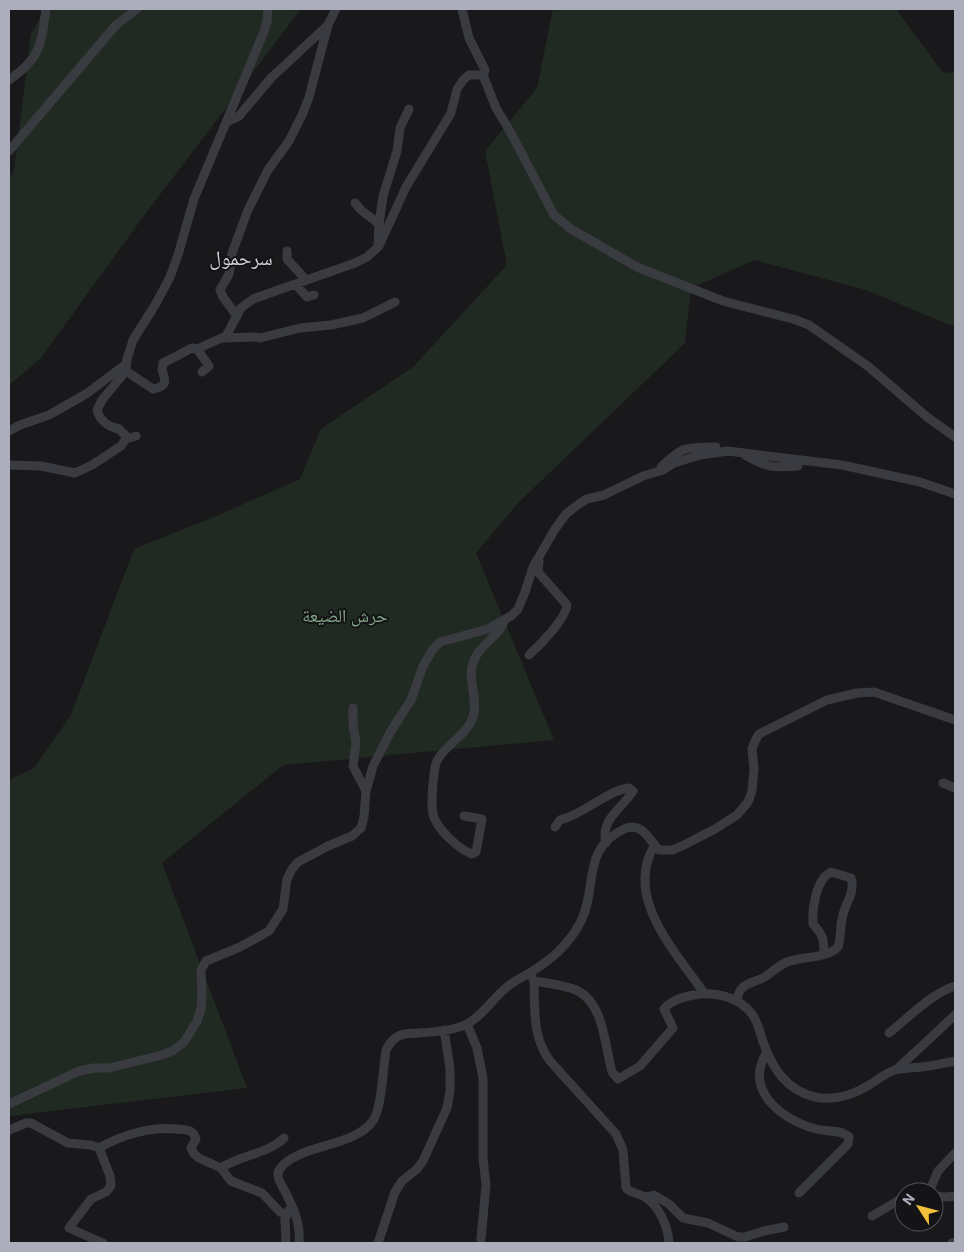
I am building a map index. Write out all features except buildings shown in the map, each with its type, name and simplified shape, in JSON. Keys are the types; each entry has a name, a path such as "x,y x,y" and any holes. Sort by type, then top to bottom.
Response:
{"street":[{"path":"9,80 34,58 41,43 46,9"},
{"path":"9,151 116,25 137,9"},
{"path":"126,439 126,436 119,429 112,429 102,420 97,410 126,367 132,340 170,278 194,199 263,34 267,22 268,9"},
{"path":"237,316 220,290 229,274 232,253 248,210 268,170 288,141 303,113 328,26 336,9"},
{"path":"462,9 469,38 485,70 483,75 496,108 554,215 564,225 630,264 685,287 723,301 794,319 809,325 869,367 927,417 955,437"},
{"path":"226,122 240,116 271,78 328,26"},
{"path":"223,338 226,336 241,308 253,299 355,263 367,257 378,246 406,187 451,113 460,84 469,75 483,75"},
{"path":"378,246 379,224 387,178 397,151 400,128 409,109"},
{"path":"355,203 379,224"},
{"path":"287,251 287,259 306,280"},
{"path":"296,284 307,297 314,295"},
{"path":"126,367 153,389 166,382 162,370 163,363 192,348 197,349 223,338 254,336 260,338 300,328 336,324 363,318 395,302"},
{"path":"197,349 209,366 202,372"},
{"path":"9,431 49,415 86,394 126,367"},
{"path":"9,465 41,466 75,473 92,465 121,446 126,439 136,436"},
{"path":"9,1104 79,1071 109,1068 162,1055 174,1050 184,1042 197,1021 201,1010 201,970 203,966 211,958 240,947 269,931 283,909 285,886 292,868 308,856 352,836 363,824 366,791 373,766 380,750 411,700 423,666 433,649 440,642 474,634 488,628 518,609 538,559 559,522 580,503 587,499 604,495 674,463 700,454 728,451 842,465 920,482 955,494"},
{"path":"740,453 758,463 773,468 798,466"},
{"path":"529,655 544,642 565,612 567,605 538,572 540,562 538,559"},
{"path":"464,816 482,819 478,846 476,852 472,854 465,852 452,842 433,816 431,802 435,765 440,757 466,732 469,726 475,702 471,668 478,652 504,626 505,619"},
{"path":"299,1243 300,1233 296,1212 278,1175 278,1171 285,1164 301,1155 358,1133 373,1122 377,1111 386,1050 394,1039 404,1034 444,1030 467,1024 480,1016 505,988 532,977 558,953 580,922 588,901 593,865 599,852 606,843 622,830 635,827 642,830 659,850 672,850 716,829 737,815 748,802 752,791 754,769 752,749 759,734 827,700 857,693 874,692 955,720"},
{"path":"353,708 356,743 353,766 366,791"},
{"path":"942,783 955,788"},
{"path":"555,827 560,820 570,818 609,796 630,788 633,792 609,819 604,838 606,843"},
{"path":"654,846 648,861 645,878 649,907 662,932 704,993"},
{"path":"737,1000 743,986 765,977 782,964 824,954 838,947 843,913 853,885 851,878 831,872 825,875 818,887 812,916 813,924 823,936 824,954"},
{"path":"532,977 575,990 586,997 599,1018 612,1072 618,1079 640,1066 673,1028 664,1009 679,999 704,993 737,1000 754,1016 767,1052 776,1070 792,1088 817,1098 828,1099 856,1093 883,1076 897,1070 955,1061"},
{"path":"532,977 535,1017 543,1049 550,1060 616,1134 623,1150 626,1188 628,1191 646,1197 654,1205 662,1216 669,1243"},
{"path":"889,1033 931,999 946,989 955,986"},
{"path":"897,1070 955,1015"},
{"path":"467,1024 477,1048 483,1078 486,1185 482,1239"},
{"path":"378,1243 395,1192 402,1181 417,1169 423,1161 447,1108 450,1091 450,1068 444,1030"},
{"path":"767,1052 761,1061 760,1081 773,1107 788,1118 807,1126 825,1131 841,1132 849,1137 848,1144 799,1193"},
{"path":"9,1130 26,1123 31,1123 68,1144 91,1145 99,1148 110,1176 111,1186 106,1192 91,1199 69,1228 103,1243"},
{"path":"99,1148 108,1143 151,1129 188,1130 193,1133 196,1139 191,1148 194,1154 208,1164 221,1168 231,1181 262,1193 280,1212 286,1214"},
{"path":"221,1168 231,1162 268,1149 284,1138"},
{"path":"933,1182 938,1171 955,1153"},
{"path":"286,1243 287,1194"},
{"path":"646,1197 654,1195 669,1204 682,1218 708,1223 738,1237 784,1228"},
{"path":"872,1216 894,1203"}],"green space":[{"path":"45,9 301,9 143,217 40,359 9,385 9,177 14,171 31,34"},
{"name":"حرش الضيعة","path":"553,9 896,9 943,73 955,72 955,327 866,290 755,260 691,288 685,343 518,503 476,553 554,740 283,765 162,863 247,1088 9,1116 9,780 34,768 71,715 134,549 212,518 300,479 321,429 413,367 507,265 485,151 537,88"}],"district":[{"name":"سرحمول","path":"241,258"}]}
